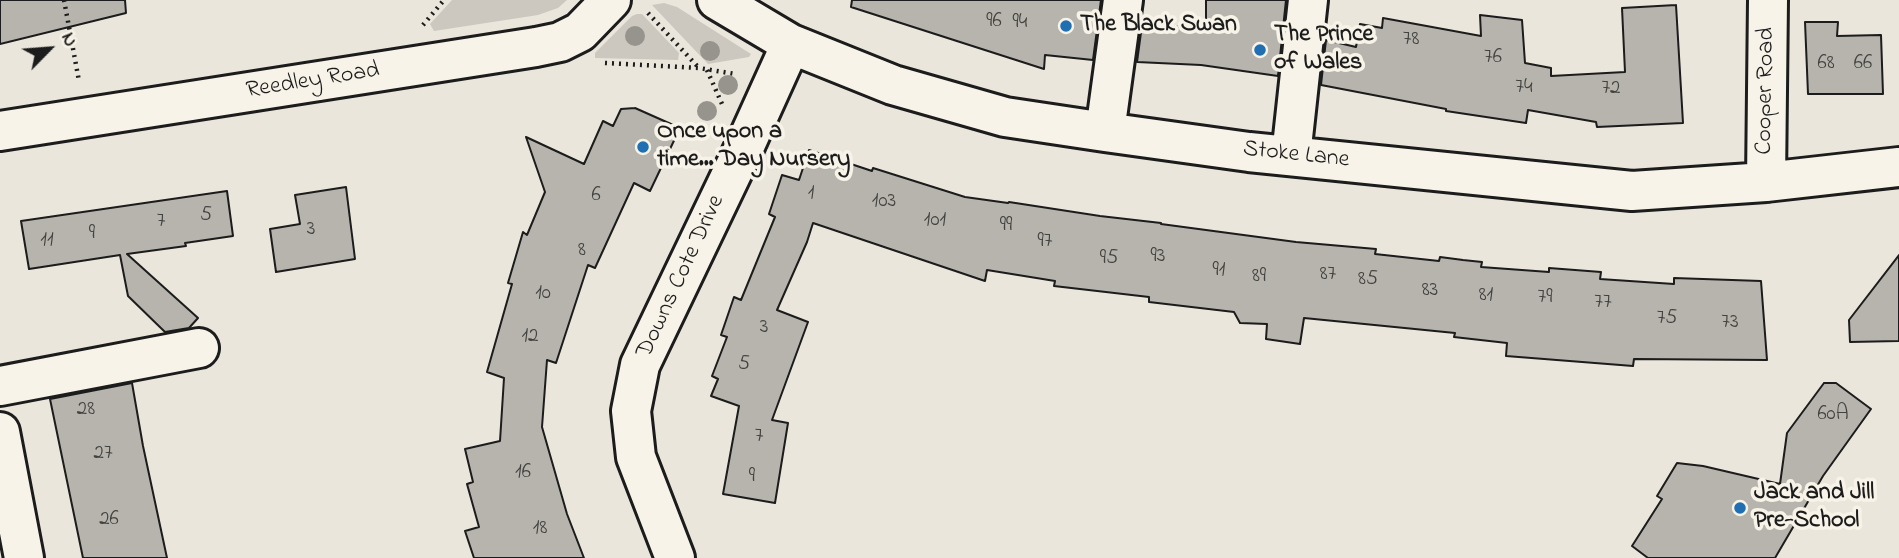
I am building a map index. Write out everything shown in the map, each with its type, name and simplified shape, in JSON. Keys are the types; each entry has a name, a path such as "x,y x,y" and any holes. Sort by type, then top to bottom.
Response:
{"street":[{"name":"Stoke Lane","path":"717,0 791,44 893,85 1005,117 1105,132 1249,152 1632,191 1766,182 1899,167"},
{"path":"1105,132 1123,0"},
{"path":"1291,156 1308,0"},
{"name":"Cooper Road","path":"1766,182 1768,0"},
{"name":"Reedley Road","path":"0,131 560,42 628,5"},
{"name":"Downs Cote Drive","path":"676,558 636,457 632,411 640,365 791,44"},
{"path":"0,386 199,348"},
{"path":"0,432 24,558"}],"path":[{"path":"64,0 86,116"},
{"path":"628,5 699,68"},
{"path":"605,63 699,68 774,80"}],"shaded area":[{"path":"452,0 567,0 558,8 538,15 434,31 430,24"},
{"path":"664,3 677,7 751,54 749,57 708,64 652,5"},
{"path":"637,14 642,14 679,53 678,60 595,58 595,53"}],"building":[{"path":"0,0 125,0 126,13 0,44"},
{"path":"852,0 1101,0 1093,60 1045,55 1044,69 851,7"},
{"path":"1206,0 1286,0 1278,76 1201,65 1137,62 1142,25 1206,28"},
{"path":"1676,5 1683,123 1597,127 1596,122 1528,110 1526,123 1446,111 1321,85 1326,40 1356,47 1360,24 1382,28 1383,18 1481,36 1480,15 1522,20 1525,63 1551,68 1551,76 1625,72 1622,8"},
{"path":"1805,22 1838,22 1837,36 1881,35 1883,94 1808,94"},
{"path":"635,108 680,128 650,191 634,183 595,268 588,265 556,363 547,360 542,427 567,514 584,558 474,558 465,531 479,527 467,484 473,482 465,449 500,441 504,378 487,372 512,284 508,283 523,232 527,235 545,192 526,137 584,164 603,121 613,126 621,109"},
{"path":"809,150 965,197 1296,242 1376,249 1375,254 1439,261 1440,257 1482,262 1481,267 1549,272 1549,268 1601,272 1600,279 1674,284 1674,278 1761,281 1767,360 1634,359 1633,366 1506,356 1507,343 1454,337 1455,333 1304,318 1300,344 1266,339 1267,324 1240,323 1234,312 1149,302 1149,297 1054,286 1055,281 987,270 985,281 813,223 777,310 808,322 772,420 788,423 775,503 723,494 739,406 711,396 718,379 712,376 727,337 721,335 734,297 741,300 775,217 769,214 782,175 799,180"},
{"path":"346,187 355,259 276,272 270,229 300,224 295,195"},
{"path":"227,191 233,236 127,254 198,318 189,328 165,332 128,296 120,255 29,269 21,221"},
{"path":"1899,255 1899,341 1850,342 1849,320"},
{"path":"132,383 167,558 83,558 50,399"},
{"path":"1824,383 1836,383 1871,409 1823,476 1775,558 1648,558 1632,546 1662,499 1657,496 1677,463 1703,466 1780,484 1787,433"}],"place":[{"name":"The Black Swan","path":"1066,26"},
{"name":"The Prince of Wales","path":"1260,50"},
{"name":"Once upon a time... Day Nursery","path":"643,147"},
{"name":"Jack and Jill Pre-School","path":"1740,508"}]}
